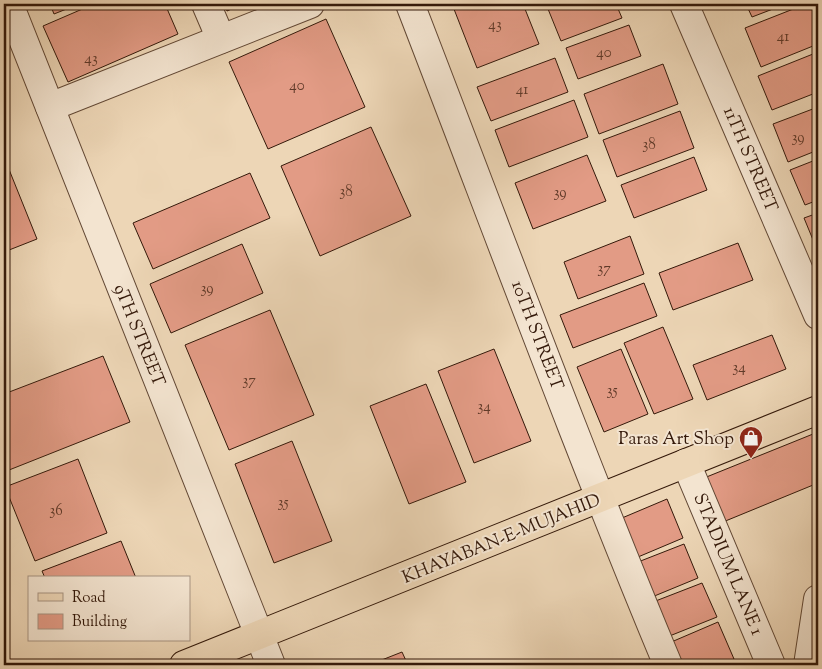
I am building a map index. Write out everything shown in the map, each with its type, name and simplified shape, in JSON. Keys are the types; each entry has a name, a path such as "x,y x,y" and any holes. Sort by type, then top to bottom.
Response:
{"main road":[{"name":"KHAYABAN-E-MUJAHID","path":"184,665 818,410"}],"street":[{"name":"9TH STREET","path":"9,4 271,665"},
{"path":"206,4 221,39"},
{"path":"50,107 310,4"},
{"name":"10TH STREET","path":"410,4 560,392 598,498 668,665"},
{"name":"11TH STREET","path":"684,4 818,315"},
{"name":"STADIUM LANE 1","path":"686,463 772,665"},
{"path":"808,665 818,599"}],"building":[{"path":"50,4 79,4 54,14"},
{"path":"94,4 165,4 178,34 68,82 43,26"},
{"path":"224,4 243,4 227,11"},
{"path":"452,4 523,4 539,44 477,68"},
{"path":"546,4 616,4 622,18 561,41"},
{"path":"746,4 786,4 752,17"},
{"path":"806,4 812,4 818,21 818,44 761,67 745,28"},
{"path":"326,19 365,107 268,149 229,62"},
{"path":"629,25 641,56 578,79 566,48"},
{"path":"818,52 818,92 772,110 758,76"},
{"path":"555,58 568,92 491,121 477,87"},
{"path":"663,64 678,104 599,134 584,94"},
{"path":"574,100 588,137 509,167 495,130"},
{"path":"818,107 818,150 788,162 773,124"},
{"path":"680,111 694,148 617,177 603,140"},
{"path":"371,127 411,216 320,256 281,166"},
{"path":"587,155 606,201 533,229 515,183"},
{"path":"4,157 37,239 4,252"},
{"path":"694,157 707,190 634,218 621,185"},
{"path":"818,159 818,200 805,205 790,170"},
{"path":"250,173 270,218 153,269 133,223"},
{"path":"818,213 818,252 804,218"},
{"path":"630,236 644,274 578,299 564,262"},
{"path":"738,243 753,280 673,310 659,273"},
{"path":"242,244 263,293 171,333 150,284"},
{"path":"644,283 657,316 573,348 560,315"},
{"path":"270,310 314,415 229,450 185,345"},
{"path":"663,327 693,399 654,414 624,343"},
{"path":"772,335 786,369 707,400 693,365"},
{"path":"494,349 531,441 474,463 438,371"},
{"path":"621,349 648,414 604,432 577,367"},
{"path":"103,356 130,422 4,472 4,394"},
{"path":"426,384 466,482 409,504 370,406"},
{"path":"818,432 818,483 723,522 704,478"},
{"path":"292,441 332,541 274,563 235,464"},
{"path":"78,459 107,533 35,561 5,487"},
{"path":"667,499 683,538 638,557 622,518"},
{"path":"121,541 135,576 44,576 42,571"},
{"path":"684,544 698,578 652,597 638,562"},
{"path":"702,583 717,617 667,637 653,602"},
{"path":"718,622 734,659 718,665 678,665 669,643"},
{"path":"402,652 408,665 369,665"}],"place":[{"name":"Paras Art Shop","path":"751,459"}]}
